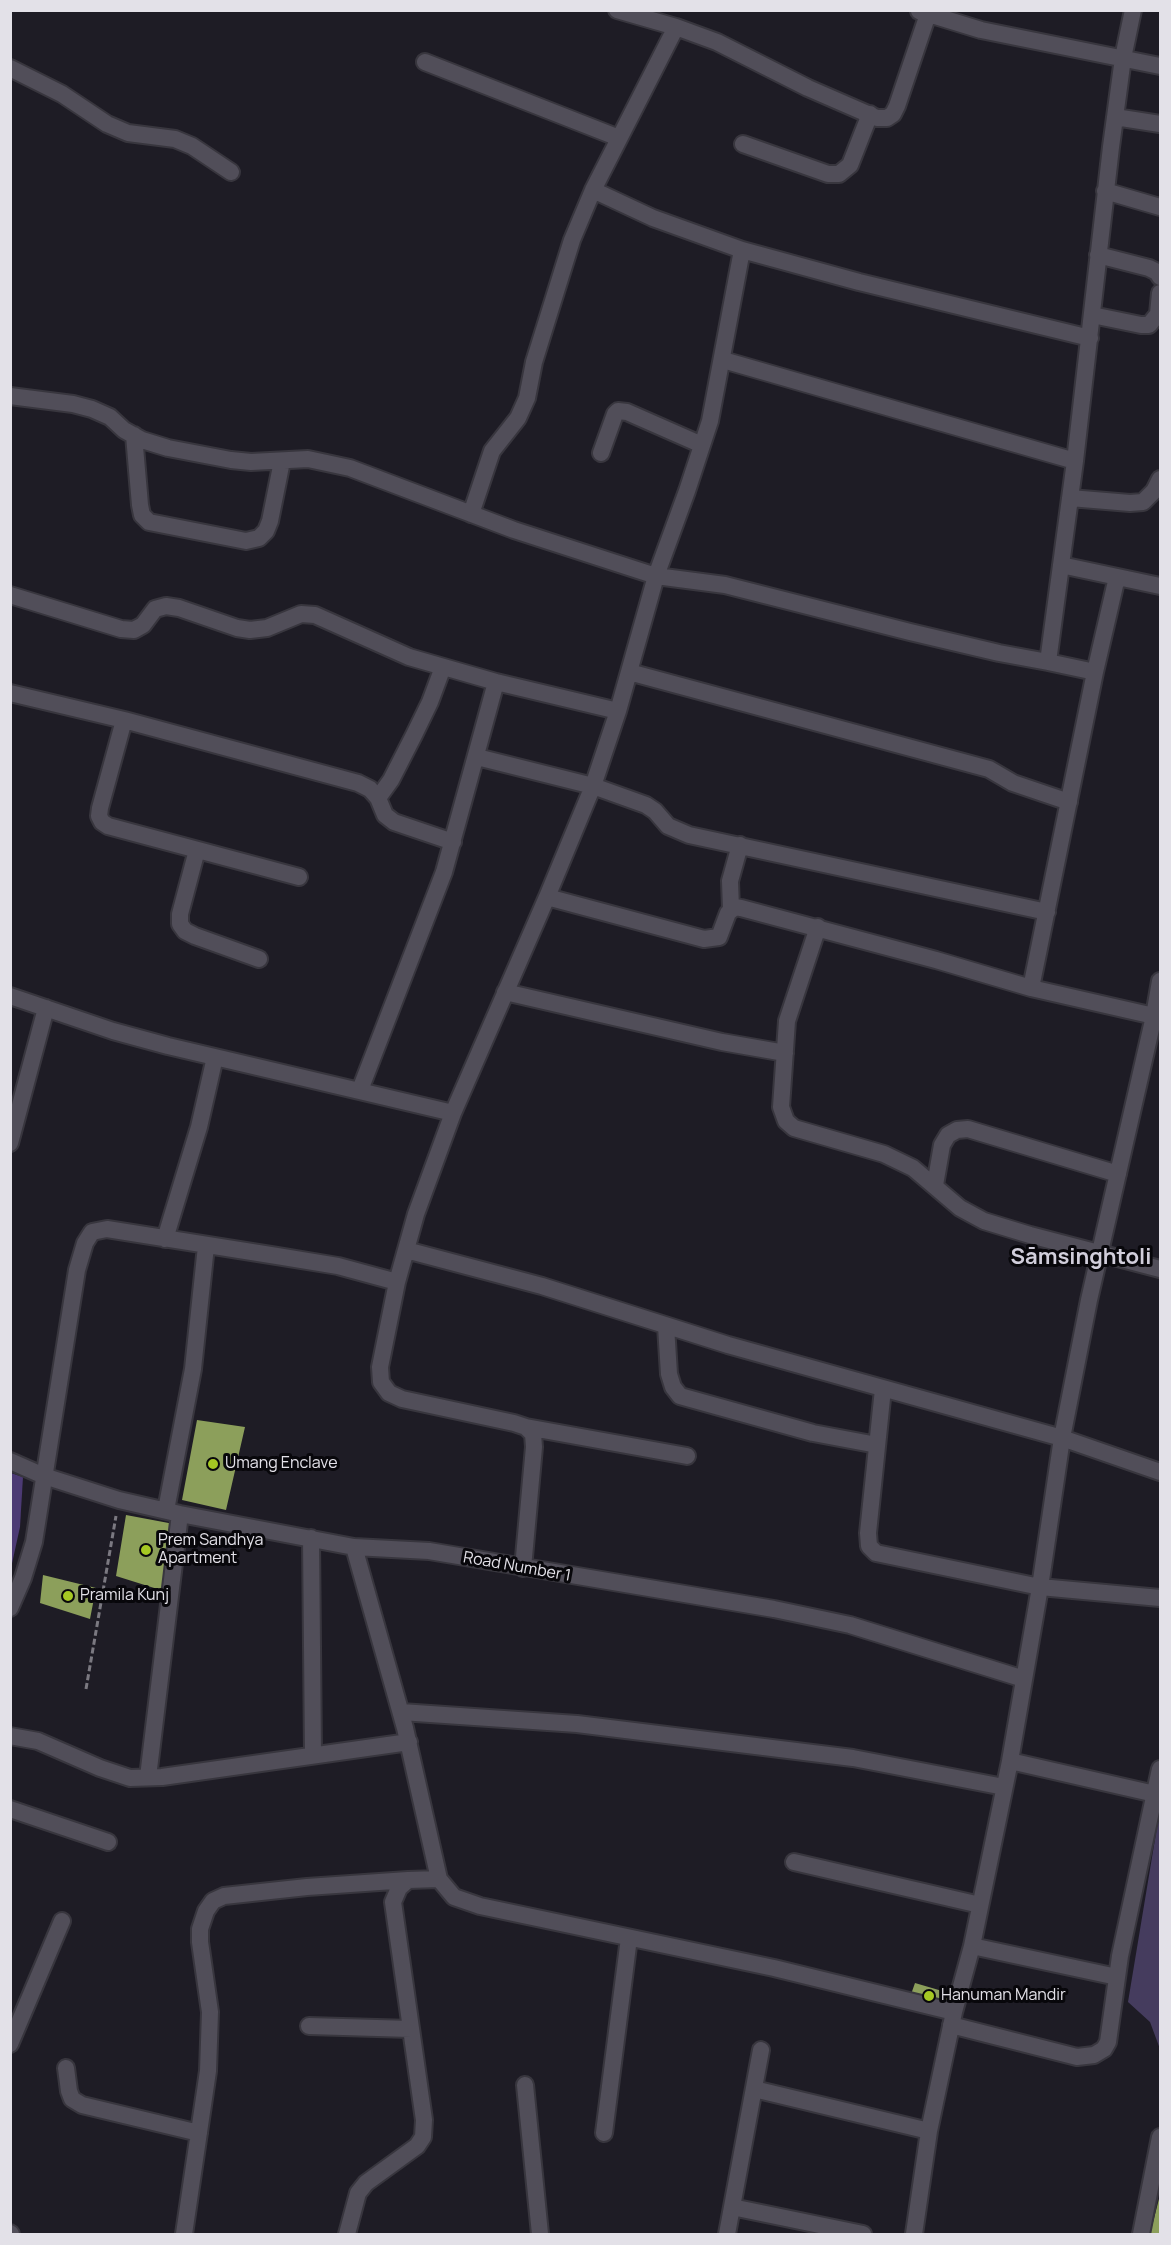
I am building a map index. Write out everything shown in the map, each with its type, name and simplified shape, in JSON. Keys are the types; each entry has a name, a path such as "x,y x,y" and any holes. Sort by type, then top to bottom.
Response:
{"street":[{"path":"617,10 717,42 808,88 878,118 887,118 893,114 923,12 981,30 1161,66"},
{"path":"1048,662 1076,461 1105,191 1123,58 1133,10"},
{"path":"471,514 492,452 518,418 527,398 534,362 569,251 593,190 676,27"},
{"path":"425,62 619,138"},
{"path":"11,69 62,94 107,124 128,133 175,139 192,146 231,172"},
{"path":"743,144 828,174 839,174 850,165 870,114"},
{"path":"1115,117 1161,124"},
{"path":"593,190 653,218 742,250 859,282 1090,338"},
{"path":"1105,191 1161,207"},
{"path":"687,1456 526,1427 402,1399 389,1393 381,1382 380,1367 397,1282 416,1214 453,1113 593,786 618,711 656,576 710,421 742,250"},
{"path":"1098,255 1149,267 1161,278"},
{"path":"1092,315 1149,325 1158,315 1161,293"},
{"path":"723,360 1076,461"},
{"path":"10,396 74,404 92,409 110,417 124,430 142,440 168,447 231,460 251,462 308,459 350,468 514,530 656,576 725,585 999,653 1095,672"},
{"path":"601,453 618,411 627,411 702,445"},
{"path":"134,435 140,505 142,515 149,522 246,541 259,538 266,531 282,461"},
{"path":"1070,498 1130,503 1143,501 1154,491 1161,479"},
{"path":"1061,565 1161,586"},
{"path":"1031,988 1095,672 1117,577"},
{"path":"10,595 121,629 134,630 143,625 155,609 166,606 179,608 216,623 250,630 267,628 301,614 315,615 335,622 380,645 443,667 618,711"},
{"path":"378,798 391,780 414,735 443,667"},
{"path":"629,672 989,769 1013,783 1069,802"},
{"path":"360,1090 412,959 453,842 496,682"},
{"path":"10,693 124,720 343,779 370,789 378,798 385,815 394,822 453,842"},
{"path":"124,720 100,808 99,816 102,822 108,826 299,877"},
{"path":"477,758 593,786 646,805 676,831 1047,912"},
{"path":"547,897 704,939 719,937 731,909 730,881 740,845"},
{"path":"197,850 180,914 180,924 185,931 195,936 259,958"},
{"path":"731,909 741,908 818,927 1031,988 1154,1017"},
{"path":"818,927 789,1013 781,1107 786,1121 794,1128 884,1154 913,1168 960,1208 984,1221 1161,1269"},
{"path":"915,2234 929,2131 952,2019 972,1946 1010,1761 1040,1587 1062,1438 1100,1254 1161,981"},
{"path":"506,992 722,1042 785,1053"},
{"path":"10,996 113,1030 215,1057 453,1113"},
{"path":"10,1143 46,1008"},
{"path":"165,1239 198,1127 215,1057"},
{"path":"935,1185 942,1145 948,1135 957,1130 968,1129 1118,1174"},
{"path":"10,1608 23,1578 34,1542 77,1270 85,1244 92,1233 107,1229 338,1266 397,1282"},
{"path":"148,1777 173,1512 193,1369 206,1246"},
{"path":"406,1250 542,1286 728,1345 1062,1438 1161,1472"},
{"path":"666,1326 669,1374 673,1388 680,1396 813,1433 877,1445"},
{"path":"883,1389 868,1533 869,1546 876,1553 1040,1587 1161,1598"},
{"path":"523,1568 534,1447 533,1434 526,1427"},
{"name":"Road Number 1","path":"10,1461 44,1476 118,1500 173,1512 354,1547 429,1551 774,1609 839,1623 1024,1679"},
{"path":"311,1538 313,1755"},
{"path":"354,1547 409,1742 439,1879 454,1897 480,1906 774,1968 1077,2057 1094,2055 1104,2049 1108,2042 1117,1977 1161,1768"},
{"path":"401,1712 577,1724 843,1756 1004,1787"},
{"path":"10,1736 38,1741 130,1778 409,1742"},
{"path":"1010,1761 1155,1794"},
{"path":"10,1809 108,1842"},
{"path":"794,1862 980,1905"},
{"path":"184,2235 208,2072 210,2012 200,1929 206,1911 213,1901 224,1896 308,1887 439,1879"},
{"path":"347,2235 358,2193 366,2183 417,2146 423,2137 424,2120 393,1902 399,1888 408,1880"},
{"path":"10,2043 62,1921"},
{"path":"604,2133 629,1938"},
{"path":"972,1946 1117,1977"},
{"path":"309,2026 411,2029"},
{"path":"727,2235 761,2050"},
{"path":"66,2068 72,2099 82,2105 199,2133"},
{"path":"525,2085 540,2235"},
{"path":"754,2089 929,2131"},
{"path":"1141,2235 1161,2137"},
{"path":"732,2207 863,2235"}],"path":[{"path":"86,1689 118,1500"}],"shaded area":[{"path":"11,1473 23,1477 20,1527 11,1568"},
{"path":"1160,1809 1160,2049 1150,2022 1128,2002"}],"building":[{"name":"Umang Enclave","path":"197,1420 245,1427 226,1510 182,1500"},
{"name":"Prem Sandhya Apartment","path":"126,1515 174,1524 167,1592 116,1576"},
{"name":"Pramila Kunj","path":"43,1575 96,1588 90,1619 40,1603"},
{"name":"Hanuman Mandir","path":"915,1983 949,1993 945,2010 909,2000"},
{"path":"1160,2195 1160,2234 1150,2234"}],"place":[{"name":"Umang Enclave","path":"213,1464"},
{"name":"Prem Sandhya Apartment","path":"146,1550"},
{"name":"Pramila Kunj","path":"68,1596"},
{"name":"Hanuman Mandir","path":"929,1996"}],"district":[{"name":"Sāmsinghtoli","path":"1081,1258"}]}
